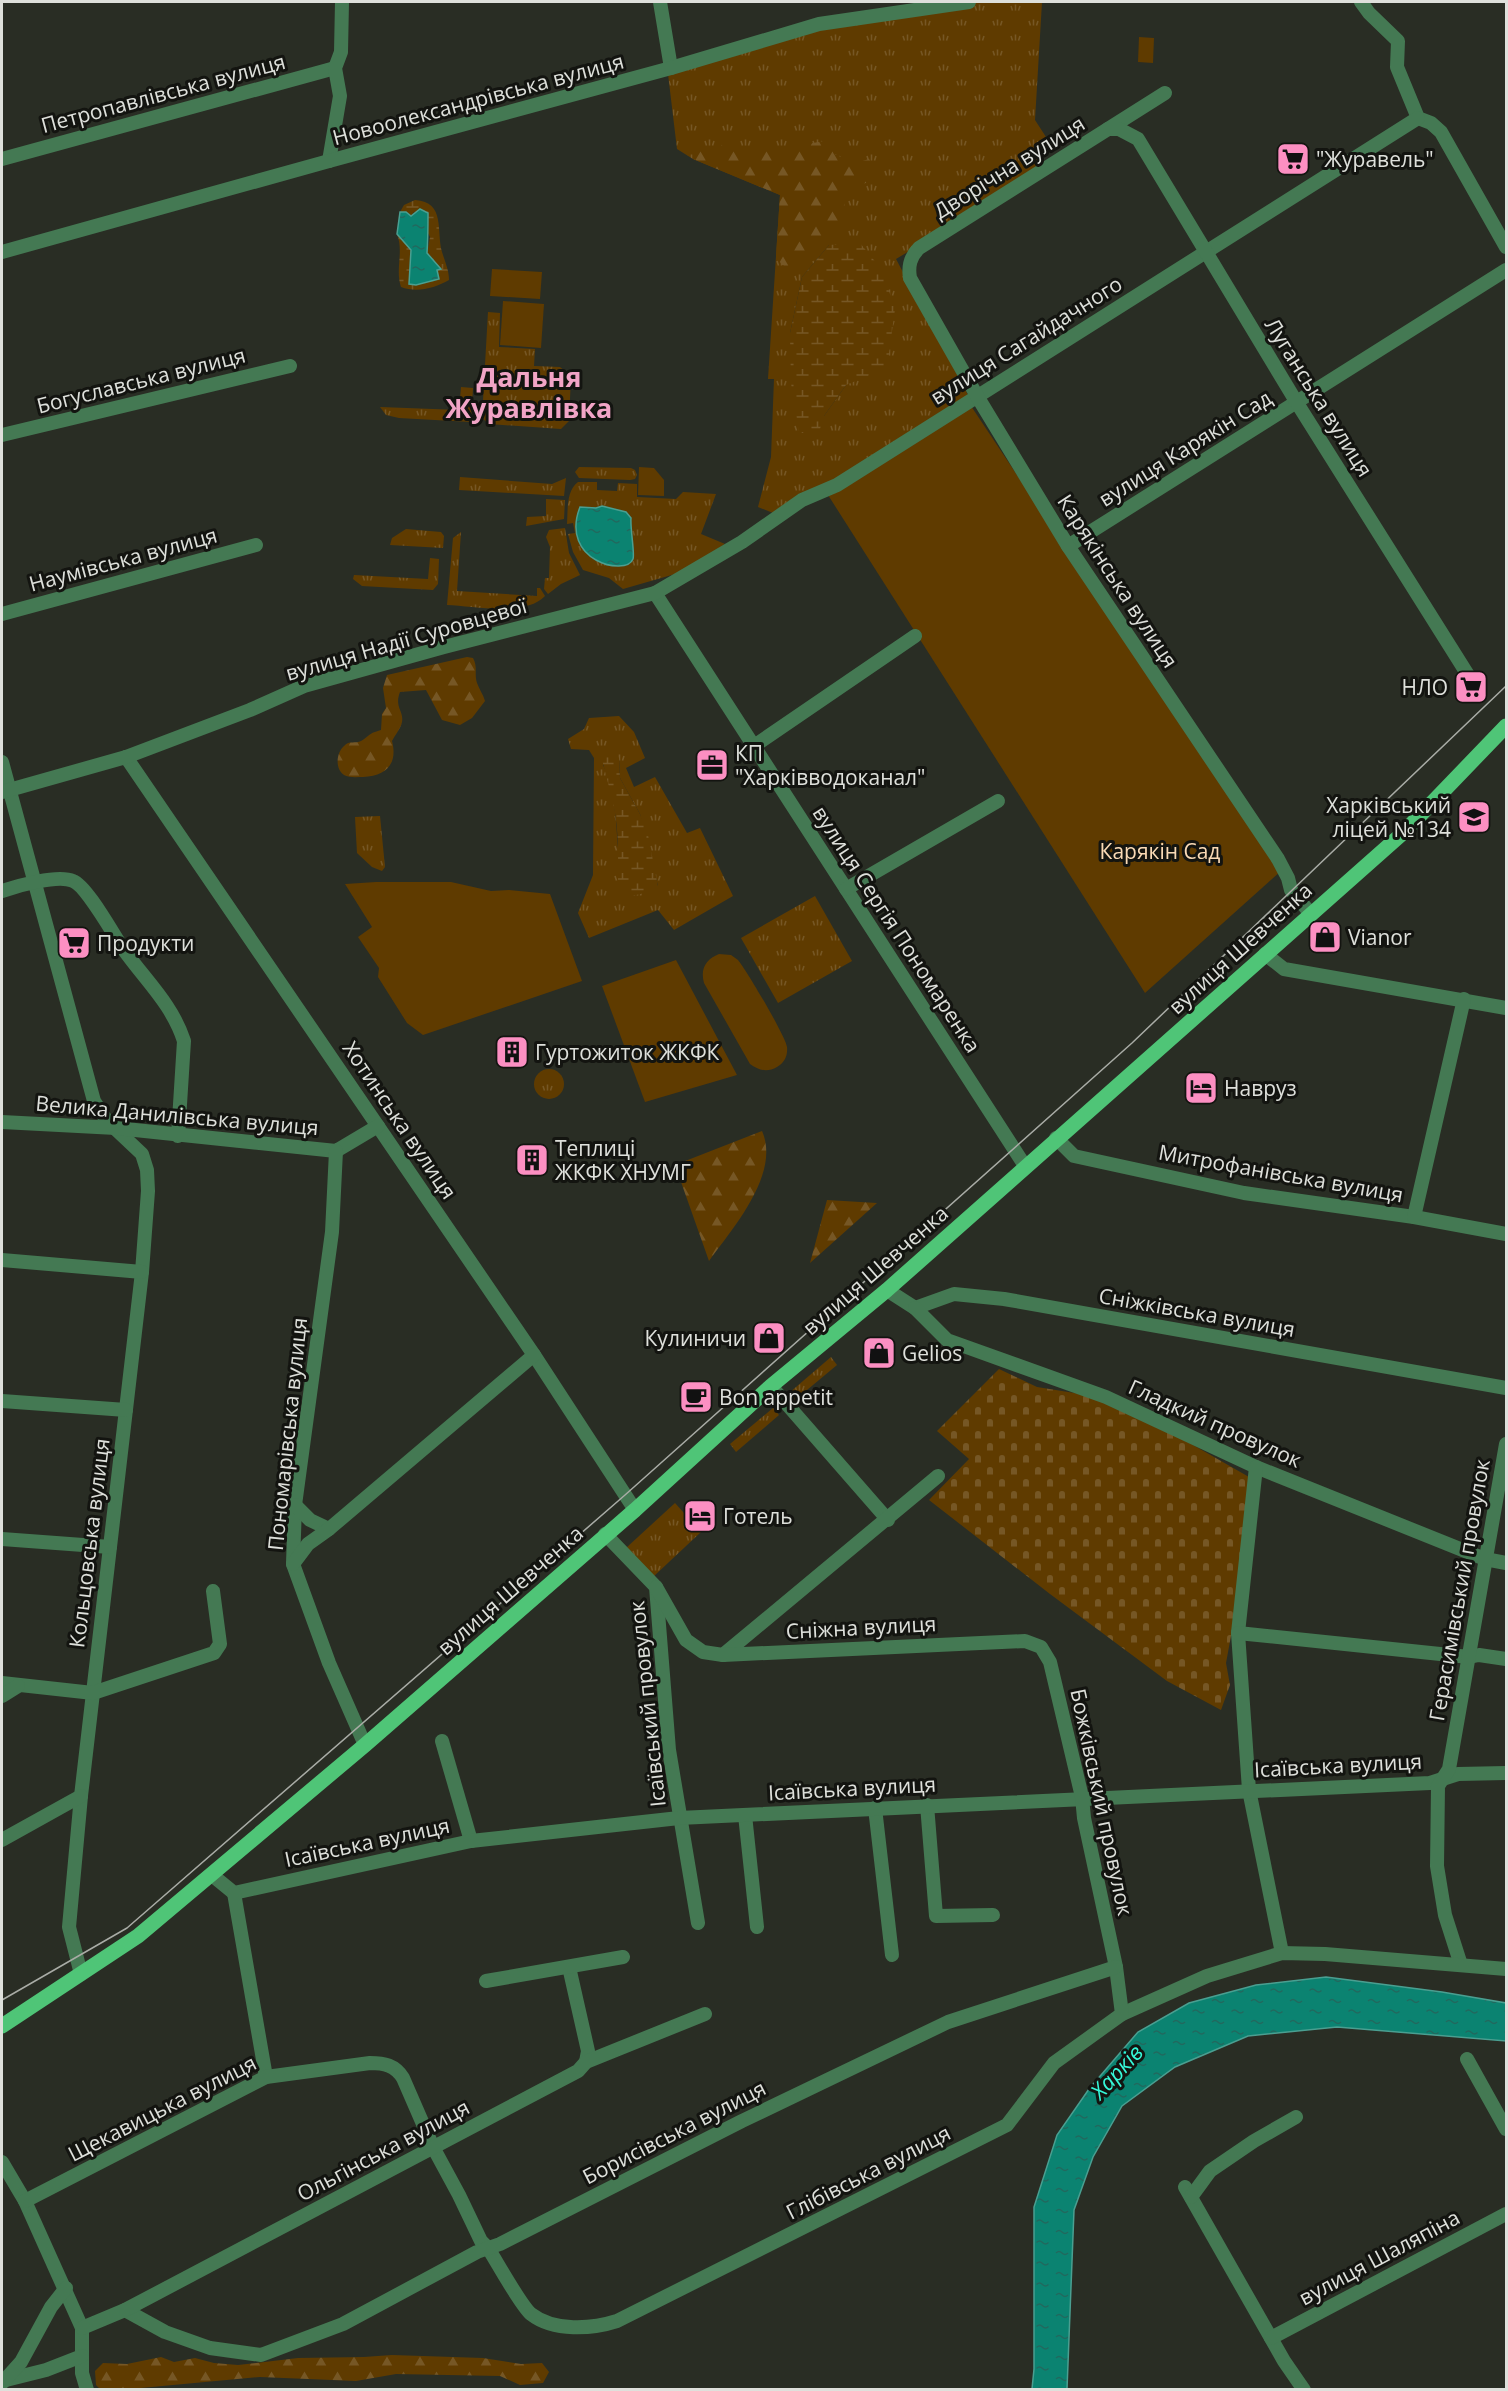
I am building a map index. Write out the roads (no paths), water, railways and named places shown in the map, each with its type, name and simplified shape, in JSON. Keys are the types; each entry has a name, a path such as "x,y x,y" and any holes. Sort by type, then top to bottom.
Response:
{"main road":[{"name":"вулиця Шевченка","path":"2,2026 138,1936 365,1745 634,1510 771,1386 887,1290 1404,832 1506,726"}],"street":[{"path":"329,160 340,96 335,68 341,52 342,2"},
{"path":"660,2 671,69"},
{"name":"Новоолександрівська вулиця","path":"2,252 329,160 671,69 819,24 969,2"},
{"path":"1361,2 1398,41 1397,68 1418,118 1431,123 1445,137 1506,247"},
{"name":"Петропавлівська вулиця","path":"2,159 335,68"},
{"path":"1108,129 1165,93"},
{"name":"вулиця Сагайдачного","path":"655,593 742,542 802,500 837,485 1418,118"},
{"name":"Дворічна вулиця","path":"910,262 919,248 1108,129 1119,129 1138,139"},
{"name":"Луганська вулиця","path":"1138,139 1297,403 1468,675"},
{"name":"Карякінська вулиця","path":"910,262 910,278 977,396 1068,546 1278,859 1288,878 1291,890 1311,914"},
{"name":"вулиця Карякін Сад","path":"1068,546 1506,270"},
{"name":"Богуславська вулиця","path":"2,435 290,366"},
{"name":"Наумівська вулиця","path":"2,614 256,545"},
{"name":"вулиця Сергія Пономаренка","path":"655,593 1025,1166"},
{"name":"вулиця Надії Суровцевої","path":"5,791 126,757 250,710 304,686 655,593"},
{"path":"754,746 915,636"},
{"name":"Хотинська вулиця","path":"126,757 534,1355 634,1510"},
{"name":"Кольцовська вулиця","path":"2,762 5,791 33,882 86,1080 98,1109 137,1147 147,1170 148,1191 142,1272 81,1796 69,1927 81,1974"},
{"path":"846,889 998,801"},
{"path":"2,891 33,882 69,879 80,885 124,951 154,986 180,1026 184,1041 178,1136"},
{"path":"1265,954 1284,969 1506,1008"},
{"path":"1414,1217 1464,999"},
{"name":"Велика Данилівська вулиця","path":"2,1122 116,1128 336,1150 378,1126"},
{"name":"Митрофанівська вулиця","path":"1056,1138 1074,1156 1244,1193 1414,1217 1506,1234"},
{"name":"Пономарівська вулиця","path":"336,1150 332,1232 295,1505 293,1564 329,1663 365,1745"},
{"path":"2,1260 142,1272"},
{"path":"887,1290 915,1308"},
{"name":"Сніжківська вулиця","path":"915,1308 954,1294 1004,1299 1506,1388"},
{"name":"Гладкий провулок","path":"915,1308 947,1340 1106,1397 1256,1467 1485,1559 1506,1563"},
{"path":"293,1564 308,1544 329,1529 534,1355"},
{"path":"771,1386 888,1520"},
{"path":"2,1401 126,1410"},
{"name":"Герасимівський провулок","path":"1461,1965 1445,1915 1437,1866 1438,1786 1449,1769 1506,1443"},
{"path":"1256,1467 1238,1633 1249,1790 1282,1953"},
{"path":"723,1655 888,1520 938,1476"},
{"path":"295,1505 310,1520 329,1529"},
{"name":"Ісаївський провулок","path":"605,1534 656,1587 669,1750 698,1923"},
{"path":"2,1539 110,1547"},
{"path":"656,1587 686,1640 663,1654"},
{"path":"2,1683 93,1693 214,1653 219,1647 213,1591"},
{"path":"749,1633 747,1644 752,1654"},
{"path":"1238,1633 1506,1659"},
{"name":"Сніжна вулиця","path":"686,1640 704,1652 723,1655 1025,1641 1041,1647"},
{"name":"Божківський провулок","path":"1041,1647 1050,1662 1082,1797 1084,1818 1116,1968"},
{"path":"2,1696 18,1686"},
{"path":"442,1741 471,1841"},
{"name":"Ісаївська вулиця","path":"234,1893 471,1841 680,1818 1082,1797 1430,1783 1458,1774 1506,1773"},
{"path":"2,1840 81,1796"},
{"path":"927,1805 936,1916 993,1915"},
{"path":"875,1808 892,1955"},
{"path":"745,1815 757,1927"},
{"path":"212,1875 234,1893 266,2077"},
{"name":"Глібівська вулиця","path":"393,2067 403,2078 433,2147 481,2241 488,2248 530,2313 556,2324 586,2328 617,2321 1007,2125 1054,2063 1122,2014 1207,1976 1282,1953 1325,1954 1506,1970"},
{"path":"486,1981 623,1957"},
{"path":"569,1967 588,2051 586,2062"},
{"path":"1116,1968 1122,2014"},
{"name":"Борисівська вулиця","path":"125,2310 165,2332 210,2348 261,2355 343,2324 477,2252 948,2022 1116,1968"},
{"name":"Ольгінська вулиця","path":"82,2328 125,2310 578,2071 586,2062 705,2014"},
{"path":"1467,2059 1506,2129"},
{"name":"Щекавицька вулиця","path":"25,2201 266,2077 370,2063 393,2067"},
{"path":"1296,2118 1254,2141 1210,2171 1188,2192 1271,2338 1305,2390"},
{"path":"2,2162 25,2201 82,2328 82,2373 87,2390"},
{"name":"вулиця Шаляпіна","path":"1271,2338 1506,2214"},
{"path":"4,2381 21,2362 51,2307 66,2288"},
{"path":"4,2381 46,2370 82,2356"}],"water":[{"path":"420,209 428,213 427,253 441,269 437,270 439,279 416,285 409,284 411,250 397,234 400,212 406,212 411,216"},
{"path":"602,506 626,512 631,518 633,559 628,564 608,565 596,560 586,552 578,540 576,525 580,507"},
{"name":"Харків","path":"1326,1977 1506,2003 1506,2041 1337,2027 1248,2036 1175,2067 1122,2106 1093,2157 1074,2210 1067,2389 1032,2389 1034,2207 1057,2135 1089,2089 1138,2032 1189,2003 1256,1985"}],"tram line":[{"path":"2,2000 127,1928 625,1495 1132,1043 1506,686"}],"place":[{"name":"\"Журавель\"","path":"1293,159"},
{"name":"НЛО","path":"1471,687"},
{"name":"КП \"Харківводоканал\"","path":"712,765"},
{"name":"Харківський ліцей №134","path":"1474,817"},
{"name":"Vianor","path":"1325,937"},
{"name":"Продукти","path":"74,943"},
{"name":"Гуртожиток ЖКФК","path":"512,1052"},
{"name":"Навруз","path":"1201,1088"},
{"name":"Теплиці ЖКФК ХНУМГ","path":"532,1160"},
{"name":"Кулиничи","path":"769,1338"},
{"name":"Gelios","path":"879,1353"},
{"name":"Bon appetit","path":"696,1397"},
{"name":"Готель","path":"700,1516"}],"district":[{"name":"Дальня Журавлівка","path":"529,392"}],"park label":[{"name":"Карякін Сад","path":"1160,851"}]}
